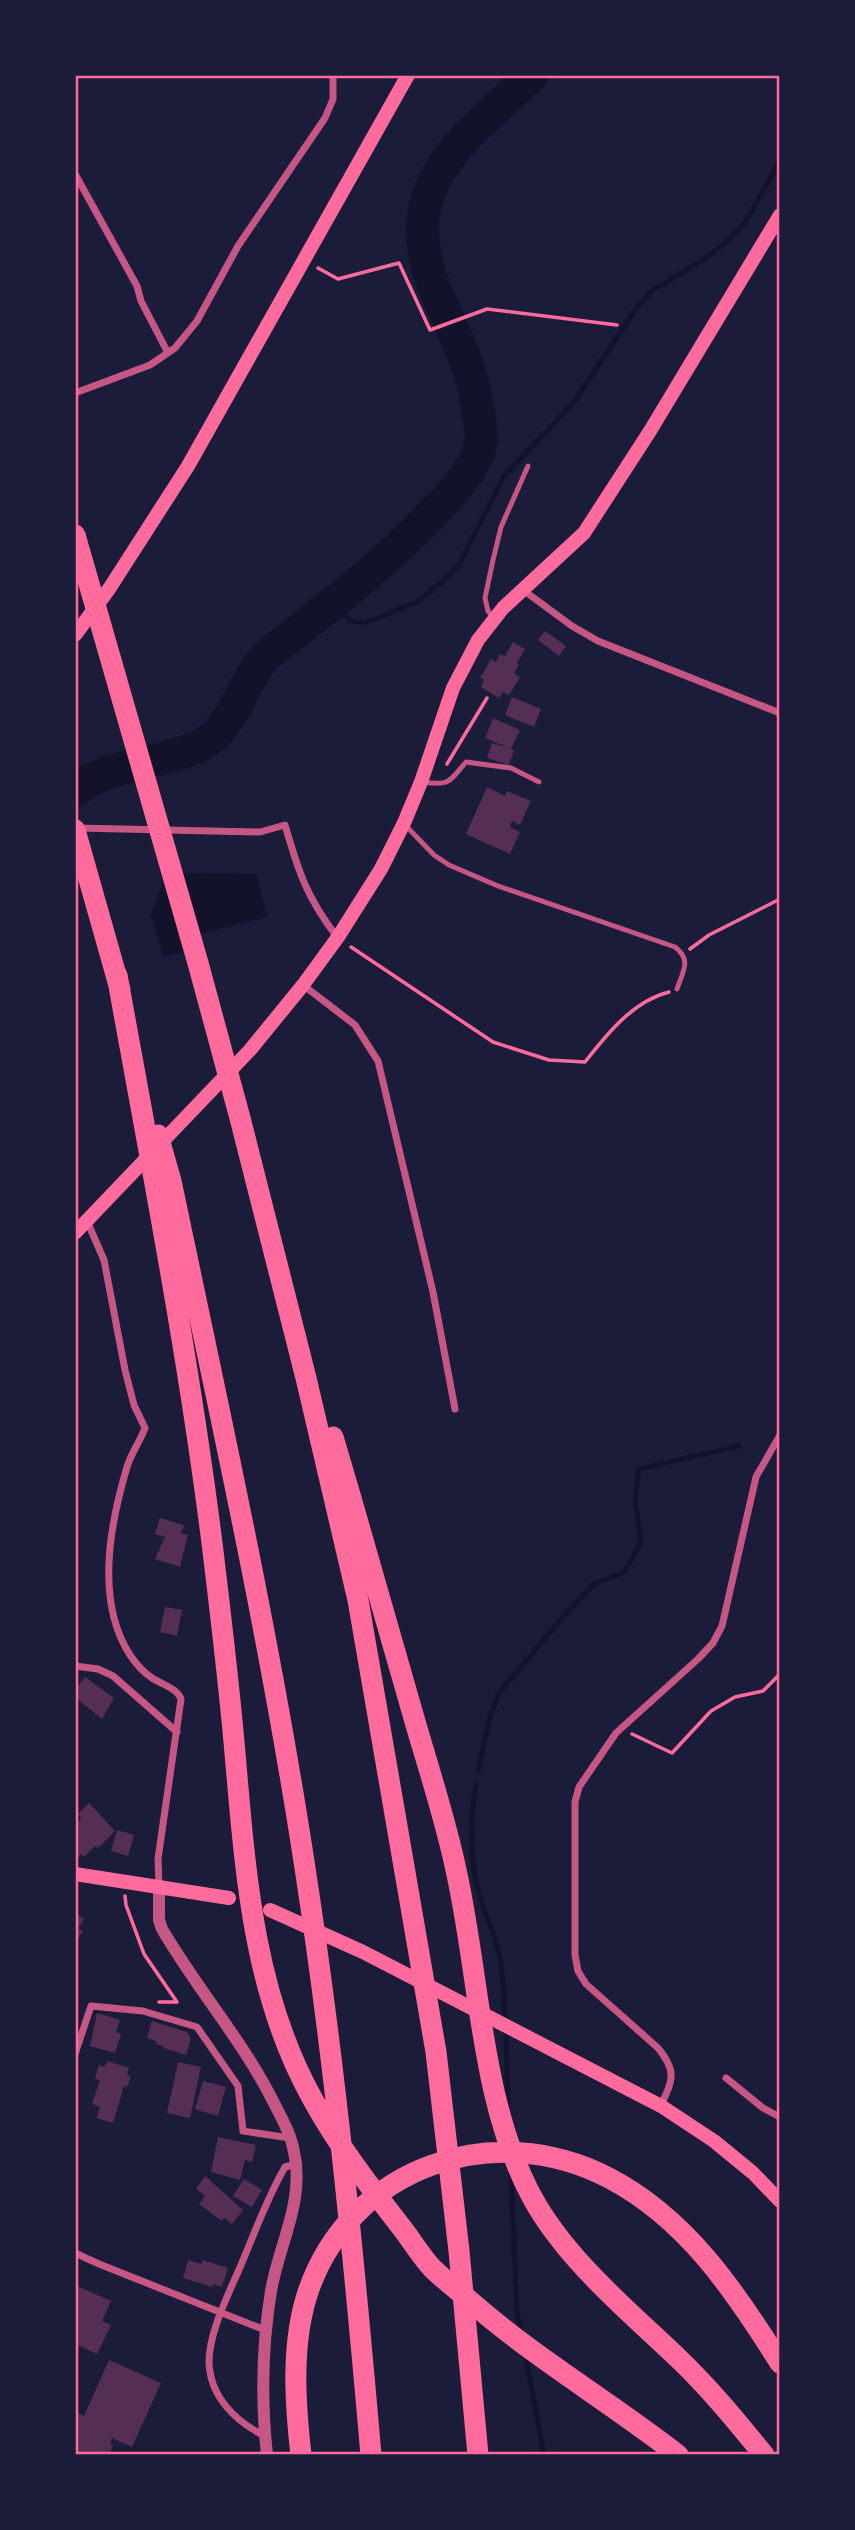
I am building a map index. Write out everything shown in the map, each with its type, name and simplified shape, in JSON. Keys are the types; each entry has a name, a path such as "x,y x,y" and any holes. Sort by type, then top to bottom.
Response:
{"highway":[{"path":"75,536 240,1118 306,1378 358,1600 436,2052 459,2251 478,2455"},
{"path":"75,829 117,975 261,1618 305,1868 329,2041 355,2266 371,2455"},
{"path":"240,1118 456,1869 476,1979 485,2049 503,2128 532,2197 556,2233 609,2292 718,2398 764,2455"},
{"path":"163,1187 224,1641 246,1880 268,1993 285,2038 306,2085 363,2177 432,2268 485,2314 546,2361 587,2387 678,2455"},
{"path":"300,2455 296,2390 300,2322 321,2260 339,2233 360,2209 397,2180 424,2167 456,2157 484,2152 517,2152 546,2156 578,2165 637,2195 691,2240 713,2265 758,2327 780,2363"}],"main road":[{"path":"75,635 109,589 188,466 408,75"},
{"path":"75,1233 250,1050 338,937 381,869 428,783 458,676 474,647 494,618 583,533 606,500 780,215"},
{"path":"75,1874 229,1898"},
{"path":"270,1910 363,1952 660,2106 715,2141 753,2173 780,2201"}],"street":[{"path":"75,393 150,365 168,353 197,321 238,246 325,118 333,99 334,75"},
{"path":"75,174 136,286 168,353"},
{"path":"523,589 572,626 598,641 780,713"},
{"path":"75,829 260,832 285,825 298,871 308,894 338,937"},
{"path":"303,985 355,1025 364,1035 378,1061 433,1293 455,1409"},
{"path":"88,1221 104,1260 125,1370 134,1405 145,1428 127,1466 114,1520 110,1560 113,1609 121,1640 137,1665 180,1695 181,1704 158,1859 159,1920 162,1929 257,2070 290,2138 296,2164 297,2193 271,2289 265,2330 262,2368 267,2455"},
{"path":"660,2106 672,2082 672,2070 667,2059 586,1984 578,1971 575,1955 575,1802 579,1787 621,1728 713,1643 722,1626 756,1477 780,1435"},
{"path":"75,1665 113,1676 177,1732"},
{"path":"75,2053 91,2006 139,2010 197,2027 238,2086 243,2132 290,2138"},
{"path":"726,2078 748,2098 780,2118"},
{"path":"265,2436 247,2427 224,2405 212,2379 209,2363 221,2313 269,2194 285,2166 296,2164"},
{"path":"75,2253 265,2330"}],"lane":[{"path":"494,618 488,611 485,598 490,573 501,527 528,466"},
{"path":"428,783 442,785 452,779 466,762 511,768 539,782"},
{"path":"404,823 434,855 449,865 498,886 675,947 686,961 677,989"}],"path":[{"path":"305,261 338,279 399,263 430,330 487,309 617,325"},
{"path":"428,783 487,698"},
{"path":"683,954 709,935 780,899"},
{"path":"338,937 493,1042 549,1060 585,1062 611,1028 638,1007 663,993 677,989"},
{"path":"621,1728 672,1753 710,1711 735,1697 763,1691 780,1674"},
{"path":"125,1893 126,1905 144,1954 177,2002 141,2001 139,2010"}],"shaded area":[{"path":"166,873 256,874 268,917 201,933 204,948 163,956 151,915"}],"building":[{"path":"545,631 566,646 559,656 538,640"},
{"path":"513,642 525,649 514,673 520,677 509,695 503,692 499,698 481,687 484,680 480,678 491,659 496,662 500,654 505,656"},
{"path":"512,697 541,709 534,727 505,715"},
{"path":"493,718 520,730 511,749 514,750 509,765 487,758 492,743 509,748 485,738"},
{"path":"487,787 505,796 507,791 531,801 520,825 512,821 510,827 520,832 510,854 466,834"},
{"path":"160,1518 184,1525 181,1533 188,1535 180,1567 155,1559 165,1537 155,1534"},
{"path":"165,1607 182,1610 177,1636 160,1632"},
{"path":"85,1677 114,1698 102,1719 76,1698 75,1690"},
{"path":"89,1803 115,1831 98,1848 95,1846 84,1857 81,1854 79,1857 75,1853 75,1827 81,1818 78,1814"},
{"path":"117,1830 134,1835 128,1856 111,1851"},
{"path":"75,1913 84,1919 78,1928 83,1931 75,1943"},
{"path":"97,2013 120,2020 116,2032 121,2034 115,2053 90,2046"},
{"path":"152,2021 187,2032 191,2039 186,2055 163,2048 164,2046 156,2044 156,2041 147,2038"},
{"path":"108,2061 129,2068 127,2075 131,2076 127,2087 124,2086 113,2123 97,2118 100,2107 92,2104 100,2080 95,2079 99,2065 104,2067"},
{"path":"178,2062 201,2067 190,2118 167,2113"},
{"path":"203,2081 226,2087 218,2116 195,2109"},
{"path":"218,2137 256,2145 252,2162 245,2160 240,2180 211,2172"},
{"path":"205,2176 243,2210 232,2224 224,2218 222,2221 199,2204 205,2196 196,2189"},
{"path":"244,2179 262,2190 252,2207 233,2196"},
{"path":"188,2260 201,2264 203,2260 228,2268 222,2287 213,2284 212,2287 183,2278"},
{"path":"75,2285 111,2301 102,2321 111,2325 97,2354 75,2344"},
{"path":"109,2360 161,2383 132,2447 112,2438 110,2444 113,2445 109,2455 75,2455 75,2412 84,2416"}],"waterway":[{"path":"75,791 106,773 193,749 208,741 231,715 260,663 385,559 442,504 467,473 477,456 481,442 476,399 464,357 436,291 425,254 423,222 429,194 442,168 482,121 532,75"},
{"path":"332,604 351,621 365,623 417,602 443,581 459,565 504,476 573,403 635,310 652,291 709,256 745,223 780,161"},
{"path":"478,1771 490,1717 499,1693 594,1584 624,1572 641,1543 635,1499 639,1469 739,1446"},
{"path":"476,1784 472,1828 473,1857 481,1900 500,1957 508,2105"},
{"path":"511,2171 517,2314 521,2332"},
{"path":"525,2352 544,2455"}]}
